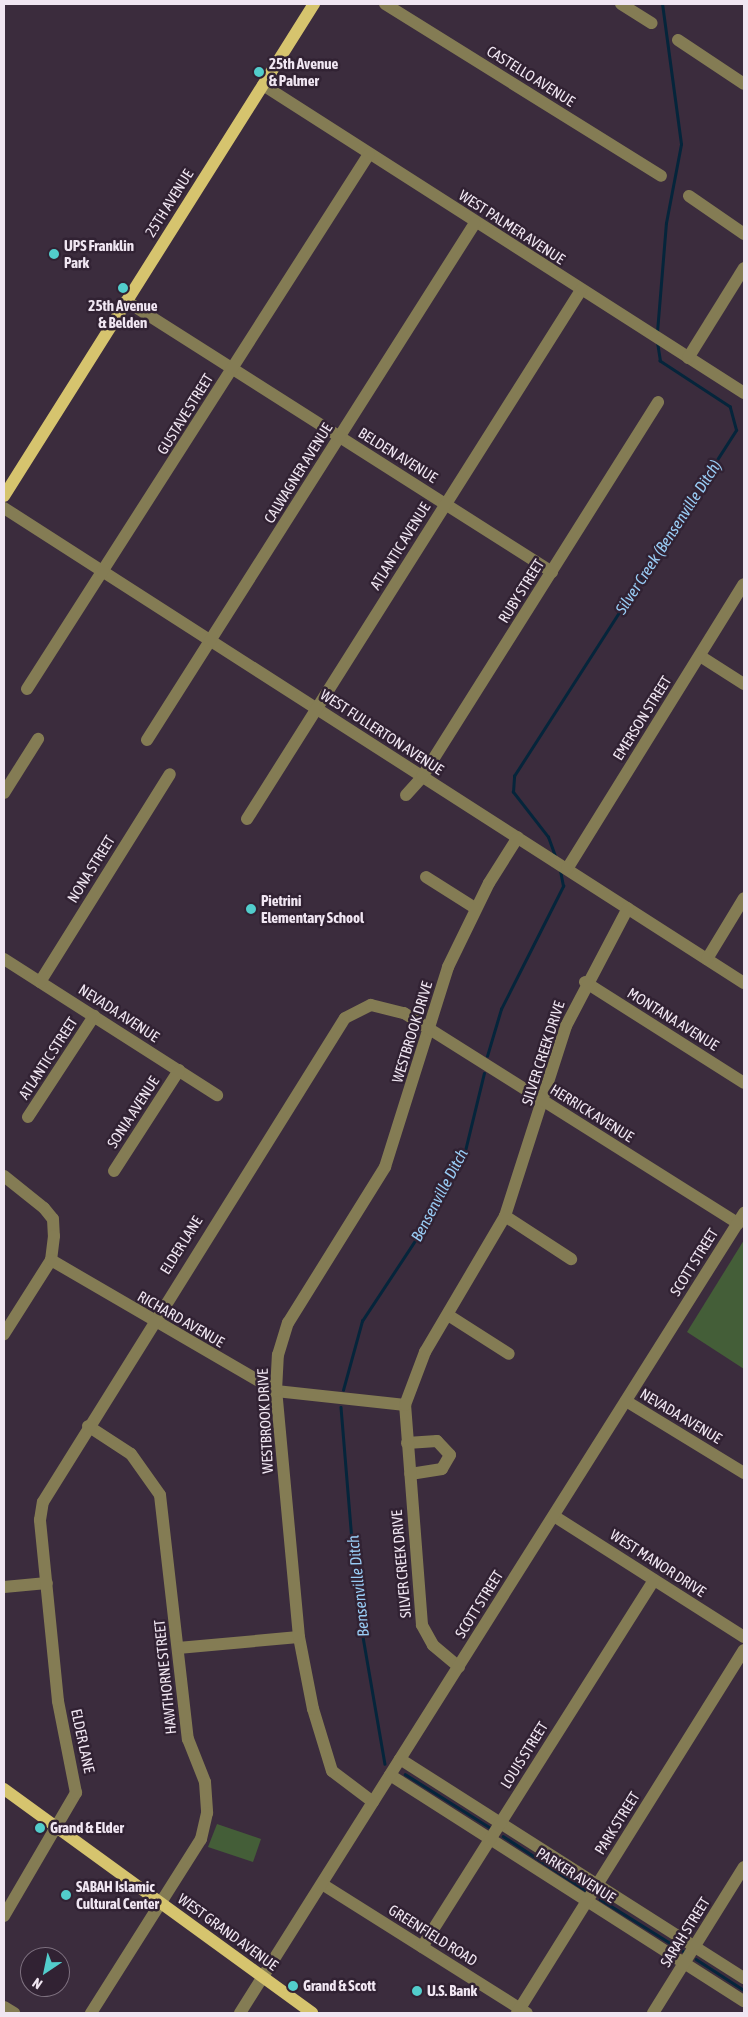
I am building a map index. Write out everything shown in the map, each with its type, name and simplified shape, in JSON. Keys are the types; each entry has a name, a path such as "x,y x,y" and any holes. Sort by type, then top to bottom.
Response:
{"main road":[{"name":"25TH AVENUE","path":"4,496 314,4"},
{"name":"WEST GRAND AVENUE","path":"4,1789 312,2013"}],"street":[{"name":"CASTELLO AVENUE","path":"385,4 661,176"},
{"path":"621,4 652,23"},
{"path":"678,40 744,84"},
{"name":"WEST PALMER AVENUE","path":"263,85 475,223 744,393"},
{"name":"GUSTAVE STREET","path":"27,689 104,572 369,154"},
{"path":"689,196 744,234"},
{"name":"CALWAGNER AVENUE","path":"147,740 475,223"},
{"path":"688,358 744,268"},
{"name":"ATLANTIC AVENUE","path":"247,819 581,290"},
{"name":"BELDEN AVENUE","path":"126,301 552,572"},
{"name":"RUBY STREET","path":"406,794 422,777 658,402"},
{"name":"WEST FULLERTON AVENUE","path":"4,508 744,983"},
{"name":"EMERSON STREET","path":"566,869 744,584"},
{"path":"700,656 744,684"},
{"path":"4,793 38,739"},
{"name":"NONA STREET","path":"40,982 170,774"},
{"name":"WESTBROOK DRIVE","path":"373,1802 337,1776 330,1766 299,1637 276,1391 278,1355 288,1323 386,1167 448,967 476,908 518,837"},
{"path":"426,877 476,908"},
{"path":"707,958 744,898"},
{"name":"SILVER CREEK DRIVE","path":"458,1667 433,1645 422,1625 405,1405 418,1365 505,1216 544,1102 566,1026 585,982 628,908"},
{"name":"NEVADA AVENUE","path":"5,963 40,982 217,1095"},
{"name":"MONTANA AVENUE","path":"585,982 744,1083"},
{"name":"ELDER LANE","path":"4,1916 58,1830 72,1804 76,1787 58,1701 40,1520 43,1502 152,1322 345,1018 360,1008 382,1005 430,1029"},
{"name":"ATLANTIC STREET","path":"28,1117 94,1016"},
{"name":"HERRICK AVENUE","path":"430,1029 544,1102 741,1218"},
{"name":"SONIA AVENUE","path":"114,1171 179,1070"},
{"path":"4,1176 32,1195 53,1219 51,1260 4,1334"},
{"path":"505,1216 571,1259"},
{"name":"SCOTT STREET","path":"240,2013 741,1218"},
{"name":"RICHARD AVENUE","path":"51,1260 152,1322 276,1391 405,1405"},
{"path":"448,1315 509,1354"},
{"name":"NEVADA AVENUE","path":"626,1401 744,1473"},
{"name":"HAWTHORNE STREET","path":"88,1426 131,1454 160,1495 188,1739 205,1782 207,1813 201,1839 91,2013"},
{"path":"407,1443 437,1441 450,1455 442,1469 410,1474"},
{"name":"WEST MANOR DRIVE","path":"554,1516 744,1637"},
{"name":"LOUIS STREET","path":"422,1947 654,1580"},
{"path":"4,1587 47,1583"},
{"path":"178,1648 299,1637"},
{"name":"PARK STREET","path":"521,2012 587,1901 744,1650"},
{"name":"PARKER AVENUE","path":"400,1759 744,1978"},
{"name":"PARKER AVENUE","path":"390,1775 744,2001"},
{"name":"SARAH STREET","path":"653,2013 744,1867"},
{"name":"GREENFIELD ROAD","path":"322,1884 521,2012"},
{"path":"4,2007 14,2013"}],"green space":[{"path":"744,1240 744,1369 687,1332"},
{"path":"217,1824 261,1839 253,1862 208,1847"}],"waterway":[{"name":"Silver Creek (Bensenville Ditch)","path":"657,332 666,223 681,144 662,4"},
{"name":"Silver Creek (Bensenville Ditch)","path":"555,856 548,837 513,792 514,776 736,430 730,407 660,361 657,342"},
{"name":"Silver Creek (Bensenville Ditch)","path":"487,1056 501,1009 563,886 560,870"},
{"name":"Bensenville Ditch","path":"343,1390 362,1321 426,1224 464,1155 484,1073"},
{"name":"Bensenville Ditch","path":"341,1407 357,1602 385,1764"},
{"name":"Bensenville Ditch","path":"405,1774 489,1827"},
{"name":"Bensenville Ditch","path":"503,1836 587,1891"},
{"name":"Bensenville Ditch","path":"600,1899 683,1951"},
{"name":"Bensenville Ditch","path":"696,1959 744,1990"}],"place":[{"name":"25th Avenue & Palmer","path":"259,72"},
{"name":"UPS Franklin Park","path":"54,254"},
{"name":"25th Avenue & Belden","path":"123,288"},
{"name":"Pietrini Elementary School","path":"251,909"},
{"name":"Grand & Elder","path":"40,1828"},
{"name":"SABAH Islamic Cultural Center","path":"66,1895"},
{"name":"Grand & Scott","path":"293,1986"},
{"name":"U.S. Bank","path":"417,1991"}]}
